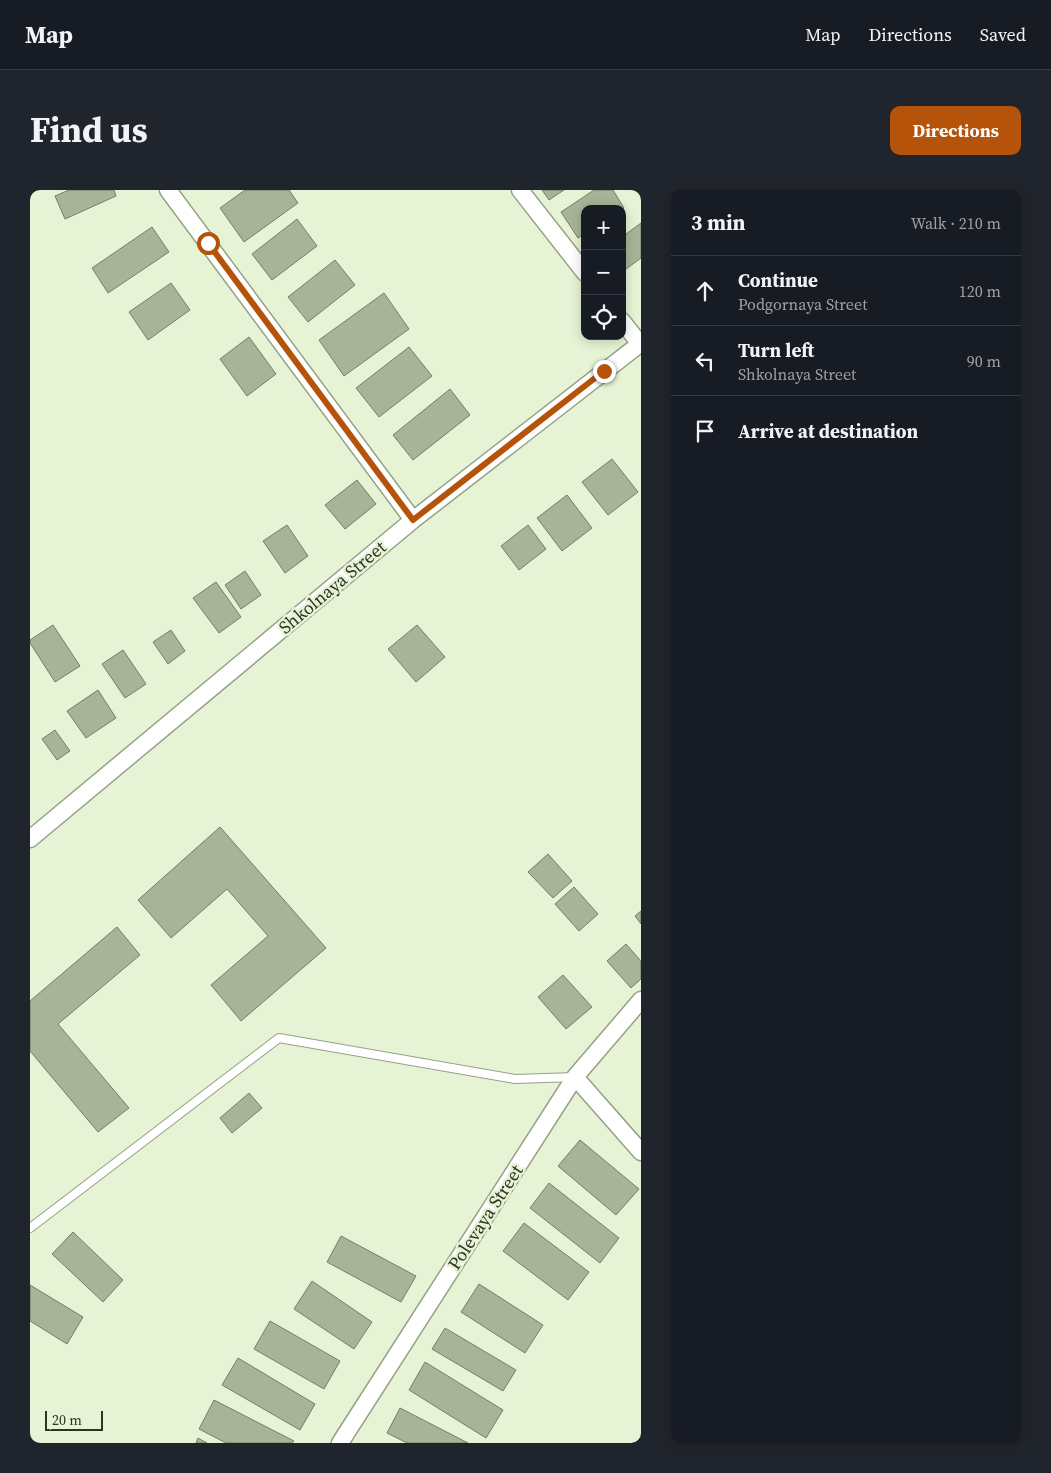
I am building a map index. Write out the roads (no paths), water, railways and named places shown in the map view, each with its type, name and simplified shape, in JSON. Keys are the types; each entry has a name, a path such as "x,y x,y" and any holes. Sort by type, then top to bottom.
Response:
{"street":[{"path":"168,190 413,520"},
{"path":"520,190 581,268"},
{"path":"626,326 641,343"},
{"name":"Shkolnaya Street","path":"30,839 413,520 641,343"},
{"name":"Polevaya Street","path":"340,1443 575,1077 641,1000"},
{"path":"575,1077 641,1152"}],"lane":[{"path":"30,1228 279,1038 515,1079 575,1077"}]}
